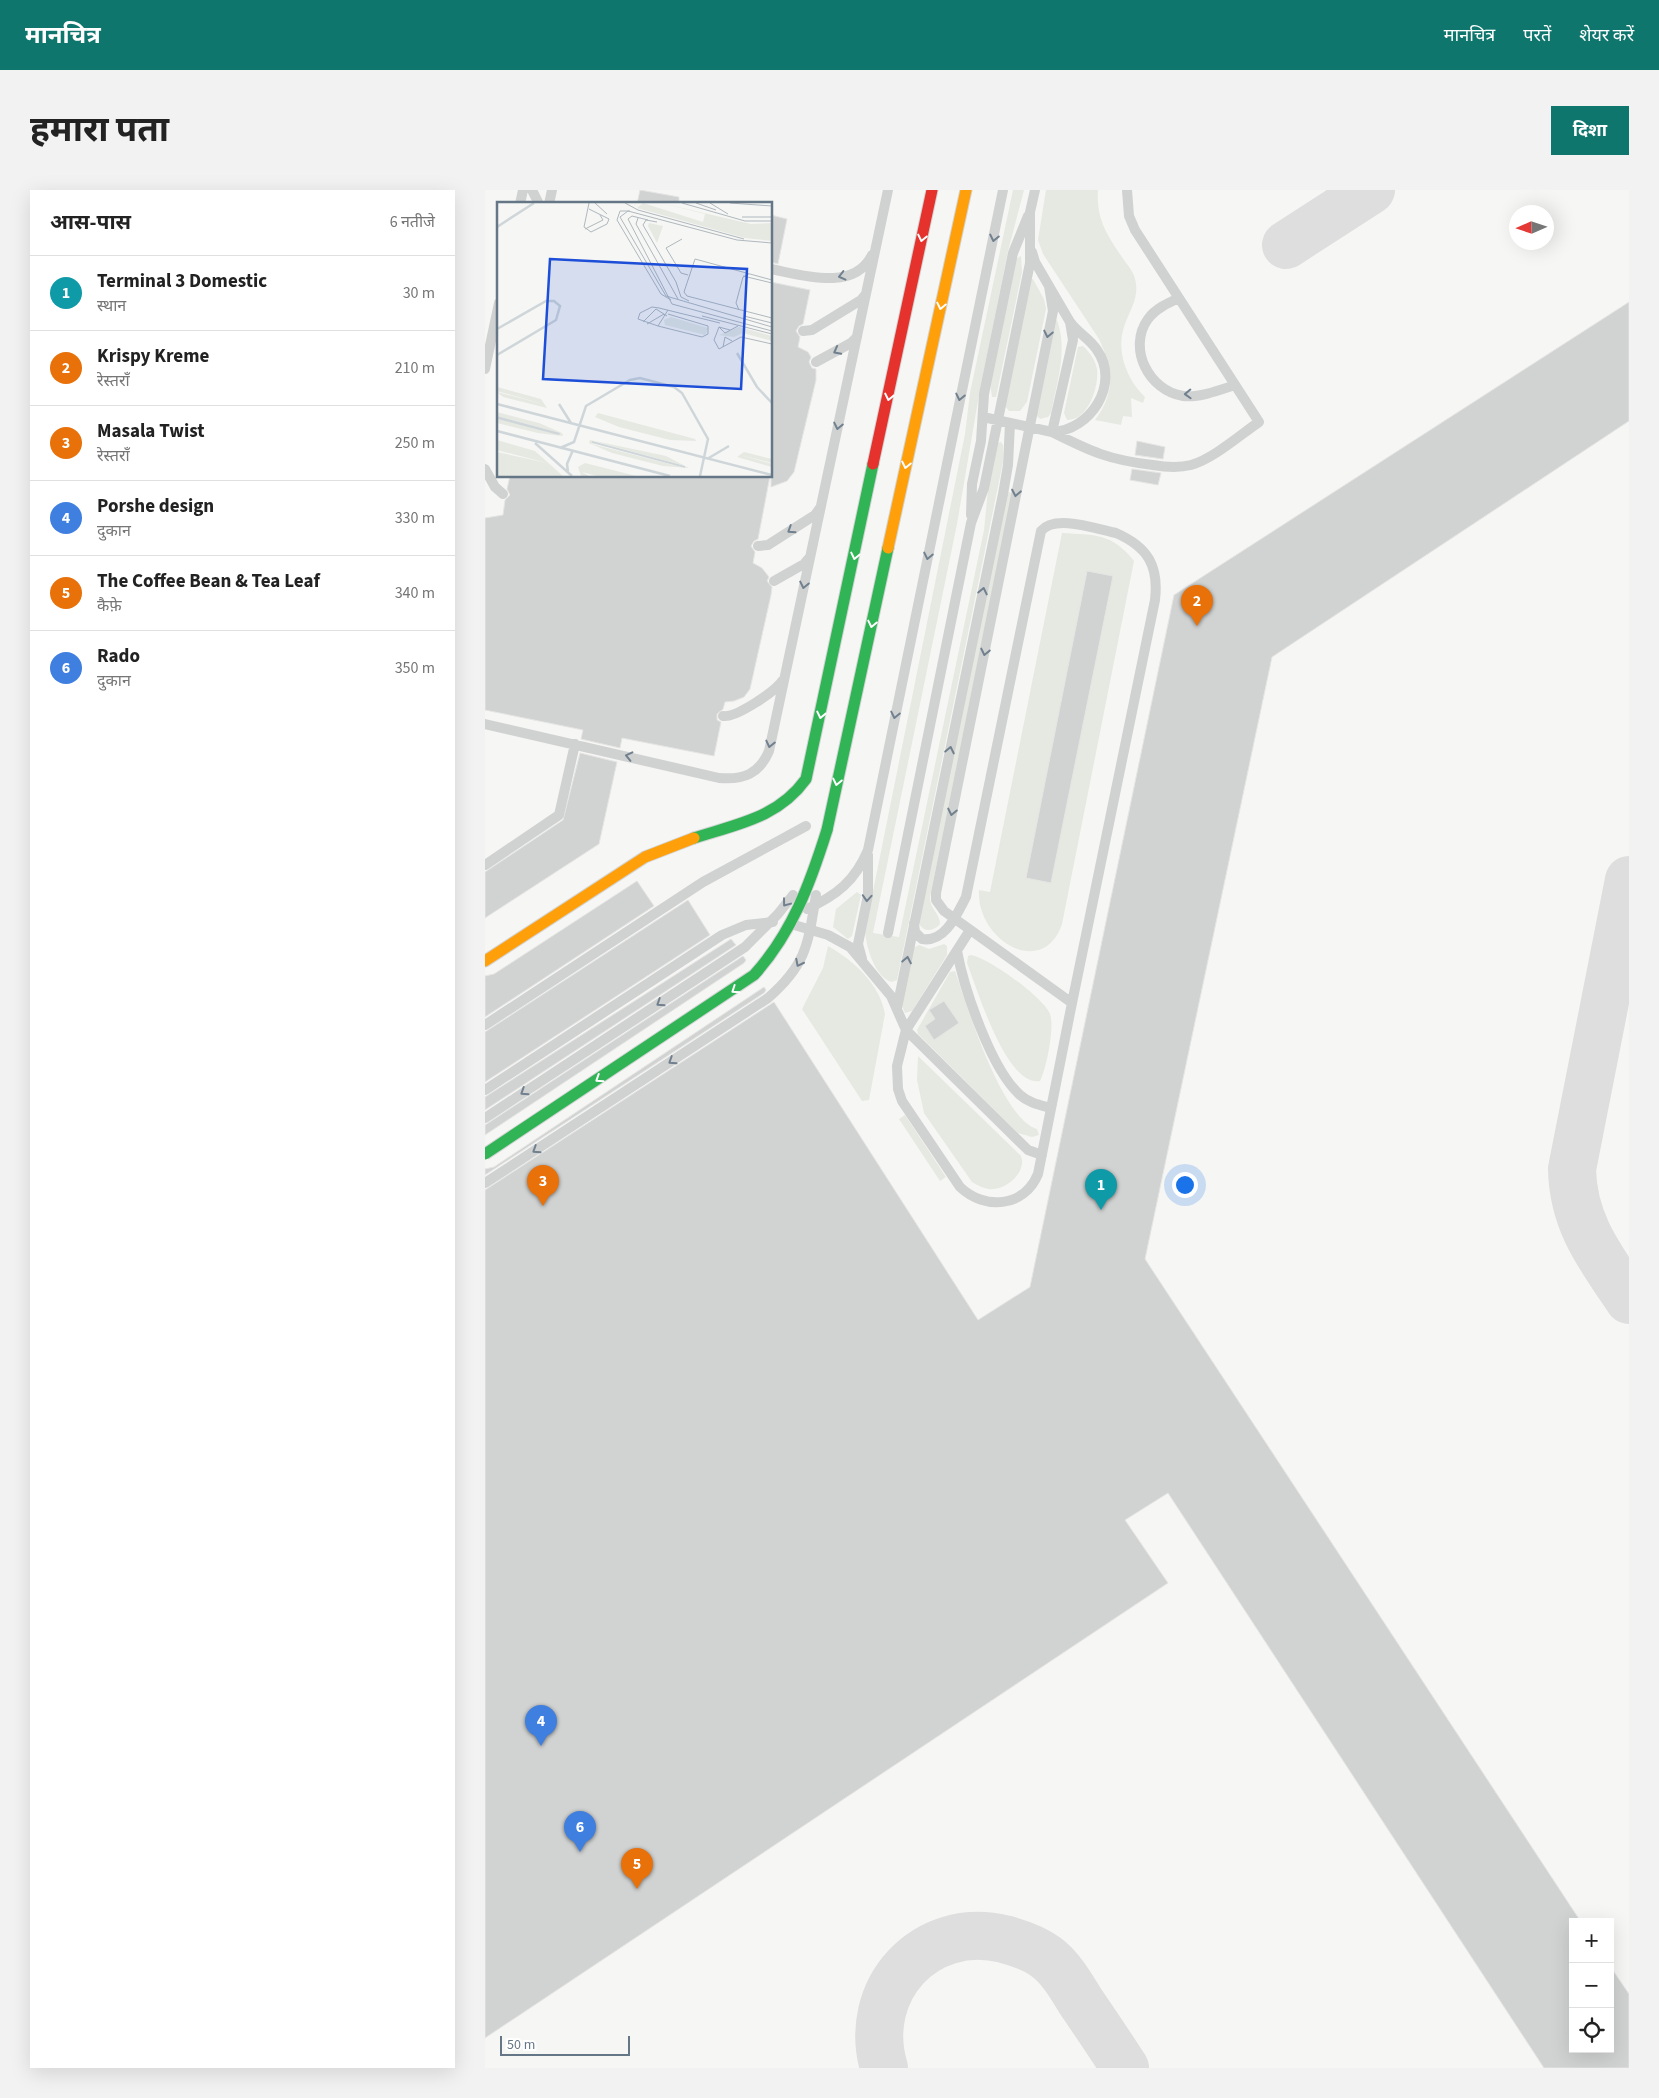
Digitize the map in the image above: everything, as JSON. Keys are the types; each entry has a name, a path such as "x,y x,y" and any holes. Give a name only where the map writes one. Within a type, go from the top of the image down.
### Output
{"main road":[{"path":"485,961 645,857 672,845 768,814 790,799 806,779 932,190"},
{"path":"485,1154 754,975 779,946 794,923 808,890 827,830 966,190"}],"lane":[{"path":"533,190 538,202"},
{"path":"485,724 657,762 692,774 726,779 744,777 759,768 769,751 888,190"},
{"path":"777,922 829,899 840,892 850,882 861,865 867,850 1003,190"},
{"path":"888,933 971,523 972,484 981,441 983,394 1013,253 1030,212 1035,190"},
{"path":"1053,432 1106,458 1159,466 1192,465 1259,422 1135,230 1129,216 1127,190"},
{"path":"971,523 985,488 1031,249 1030,212"},
{"path":"773,269 816,278 842,277 861,268 869,260 876,245"},
{"path":"983,417 1053,432 1063,432 1080,425 1095,408 1104,389 1104,366 1097,350 1076,331 1070,322 1035,262 1031,249"},
{"path":"1049,286 1053,311 936,885 939,906 1072,1003"},
{"path":"803,331 812,330 861,300 866,294"},
{"path":"1179,298 1159,308 1148,319 1141,335 1143,366 1154,381 1170,392 1184,396 1235,385"},
{"path":"485,369 497,312"},
{"path":"1053,432 1073,340 1070,322"},
{"path":"816,362 851,343 857,337"},
{"path":"897,1008 1003,494 1008,465 1010,423"},
{"path":"485,469 495,487 503,494"},
{"path":"758,546 768,545 815,514 820,508"},
{"path":"914,923 918,936 922,939 933,940 942,934 954,918 966,896 1041,531 1045,526 1055,522 1116,533 1136,544 1145,552 1156,576 1157,588 1042,1155 1035,1182 1021,1195 1001,1203 989,1203 968,1195 960,1187 908,1109 898,1088 897,1066 906,1030 970,930"},
{"path":"774,581 804,564 810,556"},
{"path":"723,716 735,714 775,689 784,677"},
{"path":"485,865 559,815 575,744"},
{"path":"485,1025 703,882 805,826"},
{"path":"485,1118 745,947 778,914 798,888 827,830"},
{"path":"485,1183 741,1016 781,986 794,972 809,938 827,830"},
{"path":"862,960 858,944 868,895 867,850"},
{"path":"485,1090 722,935 747,925 787,923 839,940 850,947 891,996 906,1030 1028,1150 1042,1155"},
{"path":"957,951 972,1001 997,1063 1019,1094 1036,1104 1051,1108"}],"shaded area":[{"path":"1013,190 1024,190 1008,251 979,395 957,524 873,933 899,937 984,530 988,490 997,443 1001,442 1003,445 1003,462 897,980 892,982 881,975 876,968 869,953 865,931 965,434 970,393"},
{"path":"1046,190 1098,190 1099,210 1104,227 1135,277 1136,295 1125,324 1121,343 1124,363 1132,382 1145,397 1143,403 1131,398 1132,417 1123,416 1121,425 1095,420 1102,410 1109,390 1110,380 1107,360 1099,339 1043,254 1038,240"},
{"path":"1021,256 1022,272 996,397 992,397 990,383 1016,259"},
{"path":"1033,279 1044,299 1046,309 1027,402 1020,411 1009,411 1005,406 1029,280"},
{"path":"1057,320 1062,343 1058,378 1051,413 1048,417 1040,419 1036,415 1053,322"},
{"path":"1083,346 1092,356 1096,365 1096,384 1087,408 1075,419 1067,420 1064,413 1078,347"},
{"path":"1006,491 1012,493 930,897 940,924 934,929 928,930 922,927 918,921"},
{"path":"1062,533 1093,535 1110,540 1126,552 1134,561 1062,924 1053,941 1041,949 1027,951 1012,947 999,937 988,924 981,908 979,890 990,892"},
{"path":"857,892 861,895 852,936 848,939 833,927 836,909"},
{"path":"944,944 947,946 947,955 912,1011 905,1013 902,1006 913,948 919,945 929,949"},
{"path":"828,946 847,958 864,974 877,993 885,1014 869,1100 862,1101 802,1009 823,968"},
{"path":"971,955 990,963 1015,980 1038,998 1050,1014 1049,1048 1040,1081 1028,1079 1016,1069 1005,1053 986,1013 967,963 968,956"},
{"path":"955,971 977,1033 998,1083 1011,1105 1024,1120 1037,1129 1039,1135 1032,1137 1018,1133 918,1034 917,1030 950,972"},
{"path":"918,1056 1021,1156 1022,1162 1019,1173 1005,1186 991,1189 972,1182 924,1113 917,1080"},
{"path":"905,1115 946,1177 940,1181 899,1119"}],"building":[{"path":"640,190 679,197 679,202 637,202"},
{"path":"773,216 787,219 778,264 773,263"},
{"path":"773,282 810,290 803,324 796,331 800,337 798,347 808,352 811,357 809,362 812,368 816,369 816,380 794,472 787,481 771,487 771,478 773,478"},
{"path":"1629,302 1629,421 1272,657 1145,1259 1578,1918 1569,1918 1569,2053 1614,2053 1614,1972 1629,1994 1629,2068 1544,2068 1168,1493 1125,1520 1168,1583 485,2038 485,1190 774,1002 978,1320 1030,1287 1174,595"},
{"path":"1137,441 1165,447 1163,459 1135,455"},
{"path":"1132,469 1161,473 1158,485 1130,480"},
{"path":"510,478 770,478 758,539 751,546 755,552 753,563 762,568 769,577 767,581 772,587 771,595 750,689 744,697 725,702 723,709 717,714 717,720 721,722 714,756 622,738 620,748 581,739 583,730 485,710 485,518 503,515 505,500 510,495 507,489"},
{"path":"1087,571 1113,576 1051,883 1026,878"},
{"path":"580,753 617,762 599,844 485,918 485,872 563,820"},
{"path":"637,881 654,906 485,1017 485,976 494,974"},
{"path":"688,900 710,935 485,1082 485,1032"},
{"path":"731,939 736,945 485,1110 485,1097"},
{"path":"743,956 746,960 744,963 485,1135 485,1125"},
{"path":"764,987 766,990 764,993 485,1175 485,1169 494,1167"},
{"path":"944,1001 959,1023 934,1040 925,1026 935,1019 929,1010"}],"taxiway":[{"path":"1286,245 1371,190"},
{"path":"1629,880 1572,1169 1577,1206 1583,1223 1598,1254 1629,1300"},
{"path":"884,2068 879,2039 882,2012 891,1988 906,1967 925,1951 949,1940 975,1936 1004,1939 1021,1944 1051,1961 1065,1978 1125,2068"}],"traffic: fast":[{"path":"694,838 756,818 770,811 783,803 806,779 873,464"},
{"path":"827,830 888,548"},
{"path":"485,1154 754,975 779,942 789,925 814,870 827,830"}],"traffic: slow":[{"path":"888,548 966,190"},
{"path":"485,961 645,857 694,838"}],"traffic: jam":[{"path":"873,464 932,190"}],"place":[{"name":"Krispy Kreme","path":"1197,626"},
{"name":"Masala Twist","path":"543,1206"},
{"name":"Terminal 3 Domestic","path":"1101,1210"},
{"name":"Porshe design","path":"541,1746"},
{"name":"Rado","path":"580,1852"},
{"name":"The Coffee Bean & Tea Leaf","path":"637,1889"}]}
